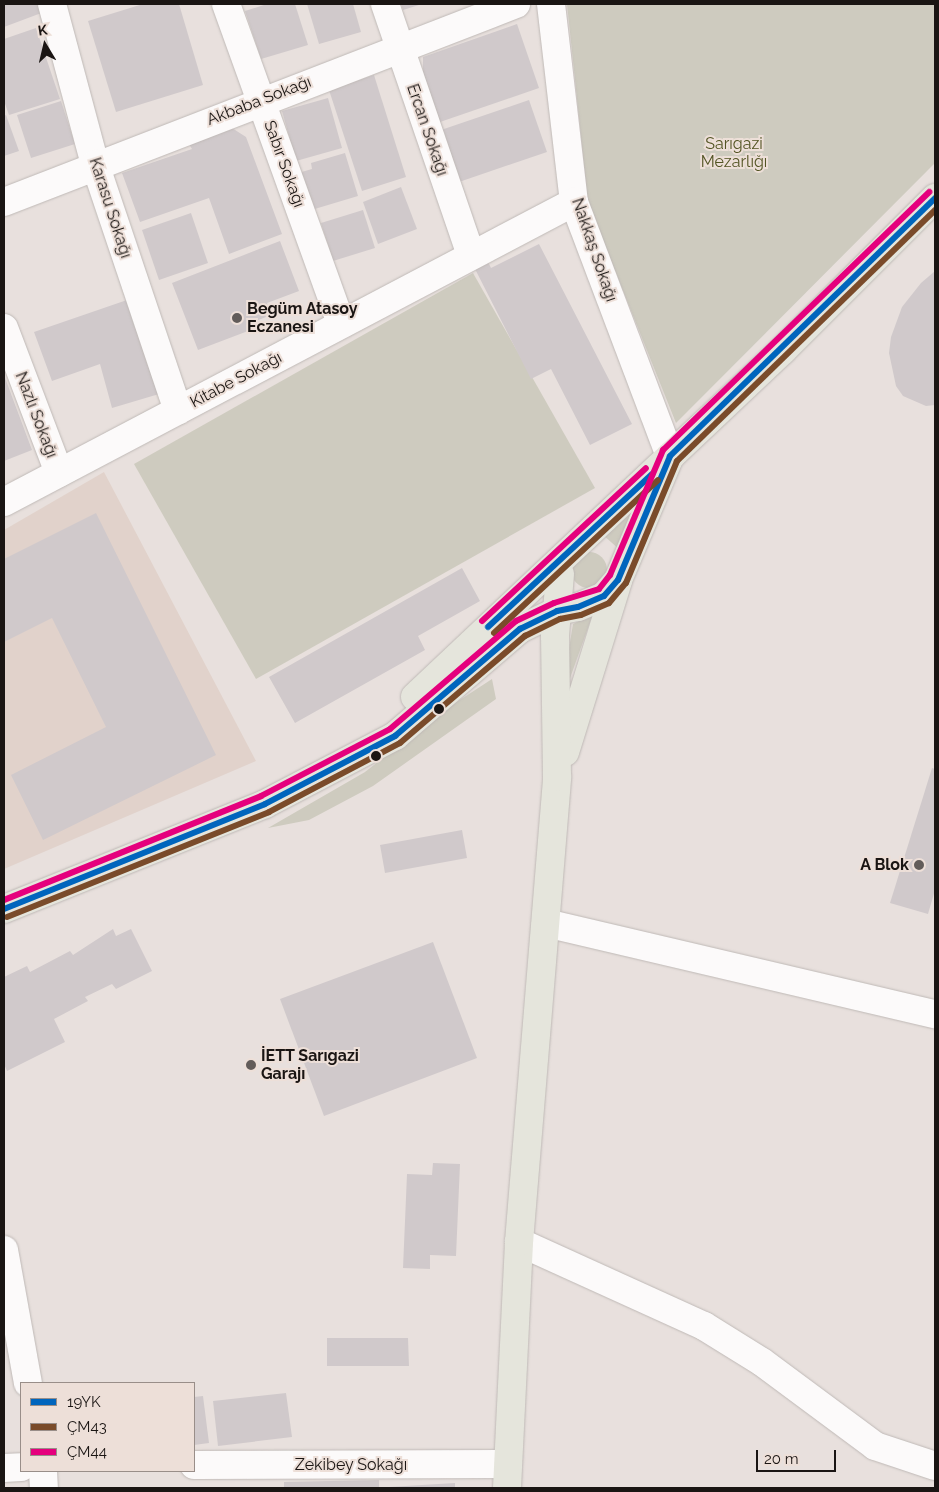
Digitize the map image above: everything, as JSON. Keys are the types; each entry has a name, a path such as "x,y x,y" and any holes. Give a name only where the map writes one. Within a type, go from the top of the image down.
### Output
{"main road":[{"path":"349,758 566,558 935,198"},
{"path":"4,909 265,804 349,758 395,736 520,629 557,611 596,600 611,591 670,456"},
{"path":"507,1476 519,1242 557,777 557,611 566,558 590,538 609,544 616,551 619,575 557,777"},
{"path":"566,558 566,590 574,597 596,600"}],"street":[{"name":"Karasu Sokağı","path":"52,4 95,164 178,410"},
{"name":"Sabır Sokağı","path":"226,4 341,324"},
{"name":"Ercan Sokağı","path":"385,4 398,48 470,256"},
{"name":"Akbaba Sokağı","path":"4,202 95,164 516,4"},
{"name":"Nakkaş Sokağı","path":"551,4 574,202 670,456"},
{"name":"Kitabe Sokağı","path":"4,502 574,202"},
{"name":"Nazlı Sokağı","path":"4,328 58,473"},
{"path":"546,923 935,1014"},
{"path":"519,1242 704,1326 762,1362 875,1446 935,1466"},
{"path":"4,1250 28,1382"},
{"name":"Zekibey Sokağı","path":"195,1466 507,1476"},
{"path":"4,1468 20,1467"},
{"path":"43,1472 44,1488"}],"shaded area":[{"path":"104,472 256,761 4,869 4,530"}],"green space":[{"name":"Sarıgazi Mezarlığı","path":"567,4 935,4 935,163 676,423 588,203"},
{"path":"473,273 595,488 256,679 134,464"},
{"path":"648,488 620,550 603,535"},
{"path":"589,552 596,553 602,557 606,563 606,577 602,583 596,587 589,588 582,587 576,583 572,577 571,570 572,563 576,557 582,553"},
{"path":"593,614 559,709 573,624"},
{"path":"492,679 496,699 373,786 309,820 268,828 365,772 443,711"}],"building":[{"path":"4,4 41,4 44,12 4,27"},
{"path":"143,4 179,4 203,85 116,112 88,21"},
{"path":"267,4 295,4 308,45 261,59 245,11"},
{"path":"307,4 353,4 361,32 319,44"},
{"path":"401,4 422,4 403,10"},
{"path":"517,24 539,88 440,122 423,72 423,57"},
{"path":"36,28 60,99 9,115 4,101 4,39"},
{"path":"374,75 406,177 362,191 329,90"},
{"path":"328,98 342,148 296,161 282,111"},
{"path":"529,100 547,152 459,182 441,130"},
{"path":"61,101 75,144 31,158 17,115"},
{"path":"6,115 19,151 4,156 4,116"},
{"path":"232,128 246,137 282,234 229,254 209,198 140,222 122,173 192,149 189,144"},
{"path":"345,153 358,196 308,211 298,173 312,169 311,163"},
{"path":"401,187 417,229 378,244 363,202"},
{"path":"363,210 375,248 333,261 321,223"},
{"path":"191,213 208,263 159,280 142,230"},
{"path":"280,241 299,291 267,303 271,315 246,325 248,331 198,350 172,283"},
{"path":"539,244 632,424 590,445 551,369 531,379 474,267 487,260 491,268"},
{"path":"935,271 935,405 926,406 903,396 896,386 889,353 891,337 902,307 921,283"},
{"path":"127,300 159,394 112,408 100,364 52,381 34,332"},
{"path":"4,375 32,450 4,461"},
{"path":"96,513 216,755 43,840 11,775 106,727 52,618 4,642 4,559"},
{"path":"462,568 480,601 418,636 425,650 295,723 269,677"},
{"name":"A Blok","path":"932,768 935,769 935,890 928,914 890,903"},
{"path":"462,830 467,858 385,873 380,845"},
{"path":"113,929 116,936 131,929 152,971 116,989 112,984 85,997 88,1001 54,1019 65,1042 7,1071 4,1064 4,977 27,966 30,972 70,951 73,955"},
{"path":"433,942 477,1058 324,1116 280,999"},
{"path":"433,1163 460,1164 456,1256 430,1255 430,1269 403,1268 407,1174 432,1175"},
{"path":"327,1338 408,1338 409,1366 327,1366"},
{"path":"286,1393 292,1437 218,1446 213,1401"},
{"path":"203,1396 209,1443 195,1445 195,1397"},
{"path":"379,1480 379,1488 284,1488 284,1482"},
{"path":"455,1483 455,1488 389,1488 389,1487"}],"transit line":[{"name":"ÇM44","path":"4,900 261,796 390,729 516,621 554,603 599,589 610,575 663,450 929,192"},
{"name":"19YK","path":"4,909 265,804 395,736 520,629 557,611 578,607 604,596 618,580 670,456 935,198"},
{"name":"ÇM43","path":"7,917 269,812 400,743 525,636 560,619 581,615 609,603 626,583 677,461 935,210"},
{"name":"ÇM44","path":"482,621 646,468"},
{"name":"19YK","path":"488,627 652,474"},
{"name":"ÇM43","path":"494,633 658,480"}],"place":[{"name":"Begüm Atasoy Eczanesi","path":"237,318"},
{"name":"A Blok","path":"919,865"},
{"name":"İETT Sarıgazi Garajı","path":"251,1065"}]}
